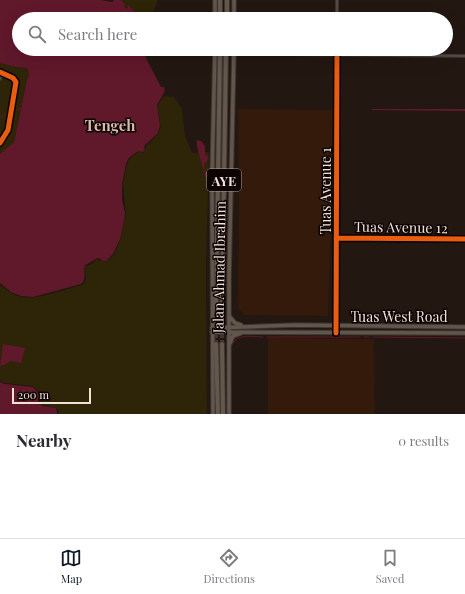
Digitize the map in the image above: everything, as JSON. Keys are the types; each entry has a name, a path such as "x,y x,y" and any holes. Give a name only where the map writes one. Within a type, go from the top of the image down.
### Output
{"highway":[{"path":"220,0 220,12"},
{"path":"227,0 227,12"},
{"name":"AYE","path":"216,310 220,56"},
{"name":"AYE","path":"222,310 226,56"},
{"path":"216,344 218,414"},
{"path":"222,344 223,414"}],"main road":[{"path":"215,12 216,0"},
{"path":"234,0 234,12"},
{"name":"Jalan Ahmad Ibrahim","path":"212,414 212,177 215,56"},
{"name":"Jalan Ahmad Ibrahim","path":"229,414 229,316 234,56"},
{"path":"229,316 237,324 247,326"},
{"name":"Tuas West Road","path":"212,330 247,326 296,325 465,327"},
{"name":"Tuas West Road","path":"229,329 247,332 465,333"},
{"path":"229,346 230,340 233,336 239,333 247,332"}],"street":[{"path":"337,0 337,12"},
{"name":"Tuas Avenue 1","path":"336,332 337,56"},
{"path":"453,56 465,56"},
{"path":"0,79 1,73 13,78 16,82 8,130 0,142"},
{"name":"Tuas Avenue 12","path":"336,238 465,239"}],"shaded area":[{"path":"0,0 100,0 112,2 114,0 121,0 126,5 124,6 127,9 128,5 133,12 12,12 12,56 146,56 161,87 164,87 165,91 157,105 160,125 158,133 144,146 145,150 143,152 138,151 128,159 126,164 122,185 122,200 125,213 124,221 120,239 113,254 106,261 98,258 85,265 84,278 81,284 33,297 21,296 11,292 0,283 0,154 14,142 29,74 26,68 0,63"},
{"path":"121,0 158,0 153,12 133,12 133,10 123,6 126,5"},
{"path":"0,63 26,68 29,74 14,142 0,154"},
{"path":"164,96 174,97 182,109 185,136 192,153 209,152 206,269 207,414 58,414 59,412 56,408 42,405 39,401 40,394 33,386 0,381 0,285 13,294 22,297 28,298 50,294 79,286 84,283 86,278 85,266 92,264 97,259 105,262 114,255 120,240 126,213 123,185 128,161 139,151 143,153 146,146 159,132 160,120 157,106"},
{"path":"238,109 332,110 332,181 328,316 245,315 238,308"},
{"path":"465,109 465,111 372,110"},
{"path":"197,140 201,141 205,146 205,155 208,156 207,162 204,163 207,177 205,177 197,148"},
{"path":"268,338 374,339 375,414 268,414"},
{"path":"3,344 25,348 21,363 10,361 0,366"},
{"path":"0,382 5,384 33,387 39,394 38,401 42,406 56,408 57,414 0,414"}],"waterway":[{"path":"0,117 22,108"},
{"path":"231,347 240,337 263,337"},
{"path":"267,337 360,337"},
{"path":"364,337 369,337"},
{"path":"373,337 465,338"}],"tunnel":[{"path":"216,310 216,344"},
{"path":"222,310 222,344"}],"cycle path":[{"path":"336,333 337,56"},
{"path":"0,72 13,78 16,82 8,130 0,143"},
{"path":"336,238 465,239"}],"district":[{"name":"Tengeh","path":"110,125"}]}
